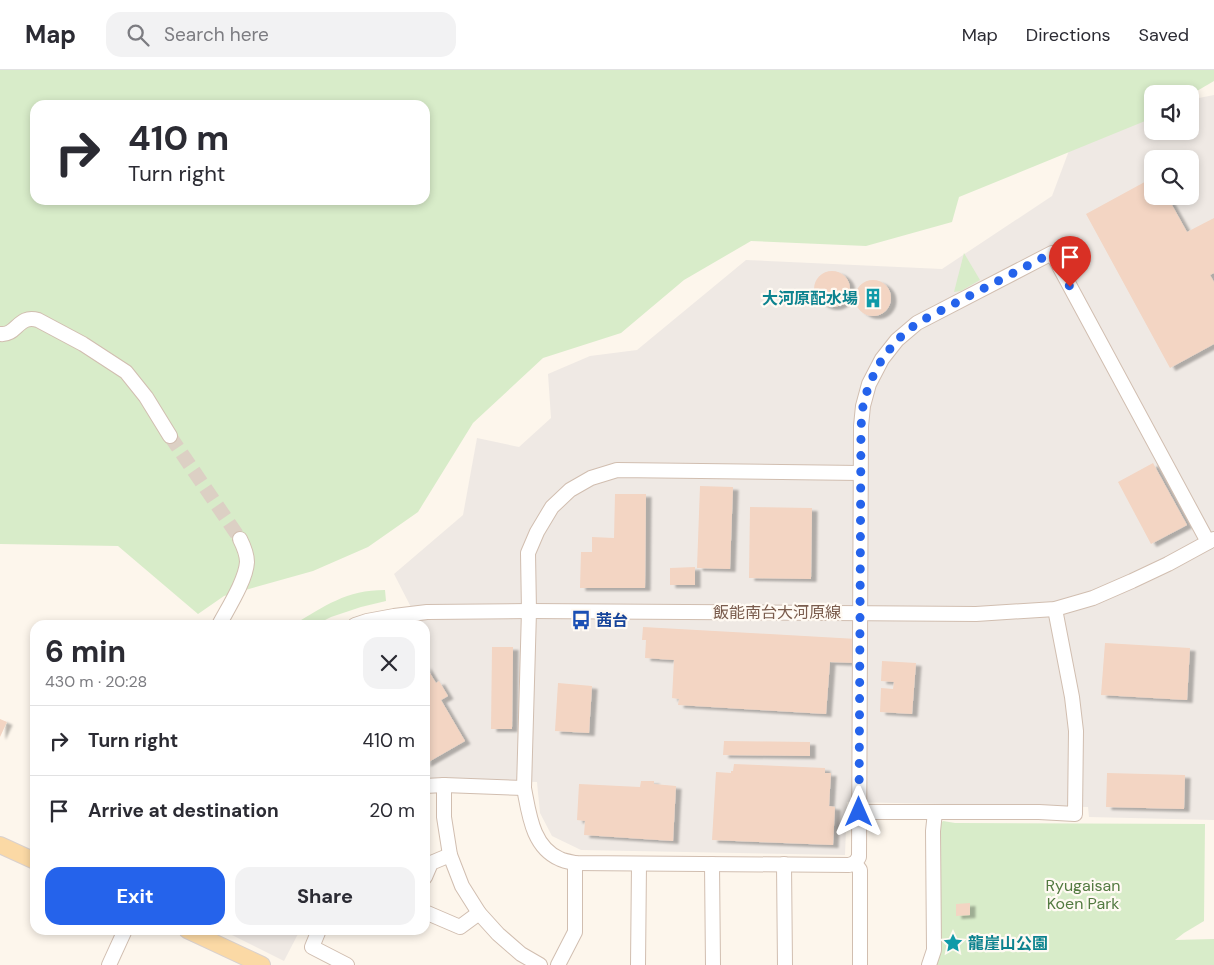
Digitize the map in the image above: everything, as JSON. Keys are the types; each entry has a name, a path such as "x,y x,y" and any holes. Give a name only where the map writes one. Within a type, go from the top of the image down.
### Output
{"main road":[{"path":"0,845 30,859"},
{"path":"198,935 262,965"}],"street":[{"path":"860,473 617,470 591,478 570,490 552,507 537,532 528,553 529,611 524,788 536,835 545,849 559,859 575,863 849,865 855,863 859,857 861,426 863,406 869,384 882,359 897,340 917,323 1052,253 1211,540"},
{"path":"0,334 6,334 24,320 31,318 83,344 126,372 146,396 170,436"},
{"path":"222,620 246,569 245,549 240,539"},
{"name":"飯能南台大河原線","path":"372,620 428,612 976,614 1056,609 1093,598 1132,582 1211,540"},
{"path":"859,812 1030,812 1075,814 1076,731 1072,697 1056,609"},
{"path":"444,785 444,817 450,855 462,886 479,913 498,934 520,954 540,965"},
{"path":"430,786 524,788"},
{"path":"929,965 933,954 934,941 933,831 935,812"},
{"path":"430,865 431,863 450,855"},
{"path":"558,965 575,932 575,863"},
{"path":"855,863 860,870 860,965"},
{"path":"638,965 640,864"},
{"path":"712,864 713,965"},
{"path":"784,864 785,965"},
{"path":"430,914 460,927 479,913"},
{"path":"108,965 123,935"},
{"path":"317,935 312,947 347,965"}],"shaded area":[{"path":"1214,95 1214,820 1089,817 1088,807 847,802 845,855 581,850 552,836 540,813 537,782 430,778 430,620 393,620 415,615 394,574 463,515 477,438 519,447 551,418 548,374 590,356 637,350 746,260 942,269 1052,196 1085,108 1144,119 1144,140 1199,140 1199,98"},
{"path":"232,935 297,935 284,961"}],"green space":[{"path":"0,70 1214,70 1214,81 1199,90 1199,85 1144,85 1144,121 959,197 952,222 866,246 751,241 684,280 621,333 543,358 473,423 418,512 368,547 313,571 224,596 198,614 118,546 0,544"},
{"path":"964,253 980,280 961,291 954,292"},
{"path":"385,590 386,601 361,607 325,620 302,620 336,600 371,591"},
{"name":"Ryugaisan Koen Park","path":"943,821 955,823 1205,824 1204,921 1175,940 1214,939 1214,965 934,965 941,832 939,825"}],"building":[{"path":"1144,182 1144,205 1172,205 1187,232 1214,218 1214,273 1210,275 1214,282 1214,344 1170,368 1086,214"},
{"name":"大河原配水場","path":"832,271 845,276 850,289 845,302 832,307 819,302 814,289 819,276"},
{"name":"大河原配水場","path":"873,280 886,285 891,298 886,311 873,316 860,311 855,298 860,285"},
{"path":"1153,463 1187,525 1151,544 1118,482"},
{"path":"700,486 733,487 730,569 697,568"},
{"path":"615,494 646,494 645,588 580,588 581,552 592,552 592,537 614,538"},
{"path":"750,507 812,508 811,579 749,578"},
{"path":"695,567 695,585 670,585 670,568"},
{"path":"643,627 857,639 855,663 830,662 826,714 678,705 679,699 672,698 674,660 645,658 646,640 642,640"},
{"path":"1105,643 1190,648 1187,700 1101,695"},
{"path":"492,647 513,647 512,729 491,729"},
{"path":"882,661 916,663 912,714 880,712 881,688 893,689 894,682 881,681"},
{"path":"430,673 436,683 439,681 448,696 441,700 465,741 430,761"},
{"path":"558,683 592,686 589,733 555,731"},
{"path":"0,719 7,722 0,737"},
{"path":"724,741 810,742 810,756 723,755"},
{"path":"734,764 825,768 825,773 831,773 829,806 835,807 833,845 712,840 716,772 731,773"},
{"path":"1107,773 1185,775 1184,809 1106,807"},
{"path":"641,781 654,781 654,784 676,786 673,841 584,835 585,821 577,820 579,784 640,787"},
{"path":"970,903 970,915 956,916 956,904"}],"tunnel":[{"path":"170,436 240,539"}],"place":[{"name":"大河原配水場","path":"873,298"},
{"name":"茜台","path":"581,620"},
{"name":"龍崖山公園","path":"953,943"}],"route":[{"path":"859,812 861,426 863,406 869,384 889,349 917,323 1052,253 1070,287"}]}
